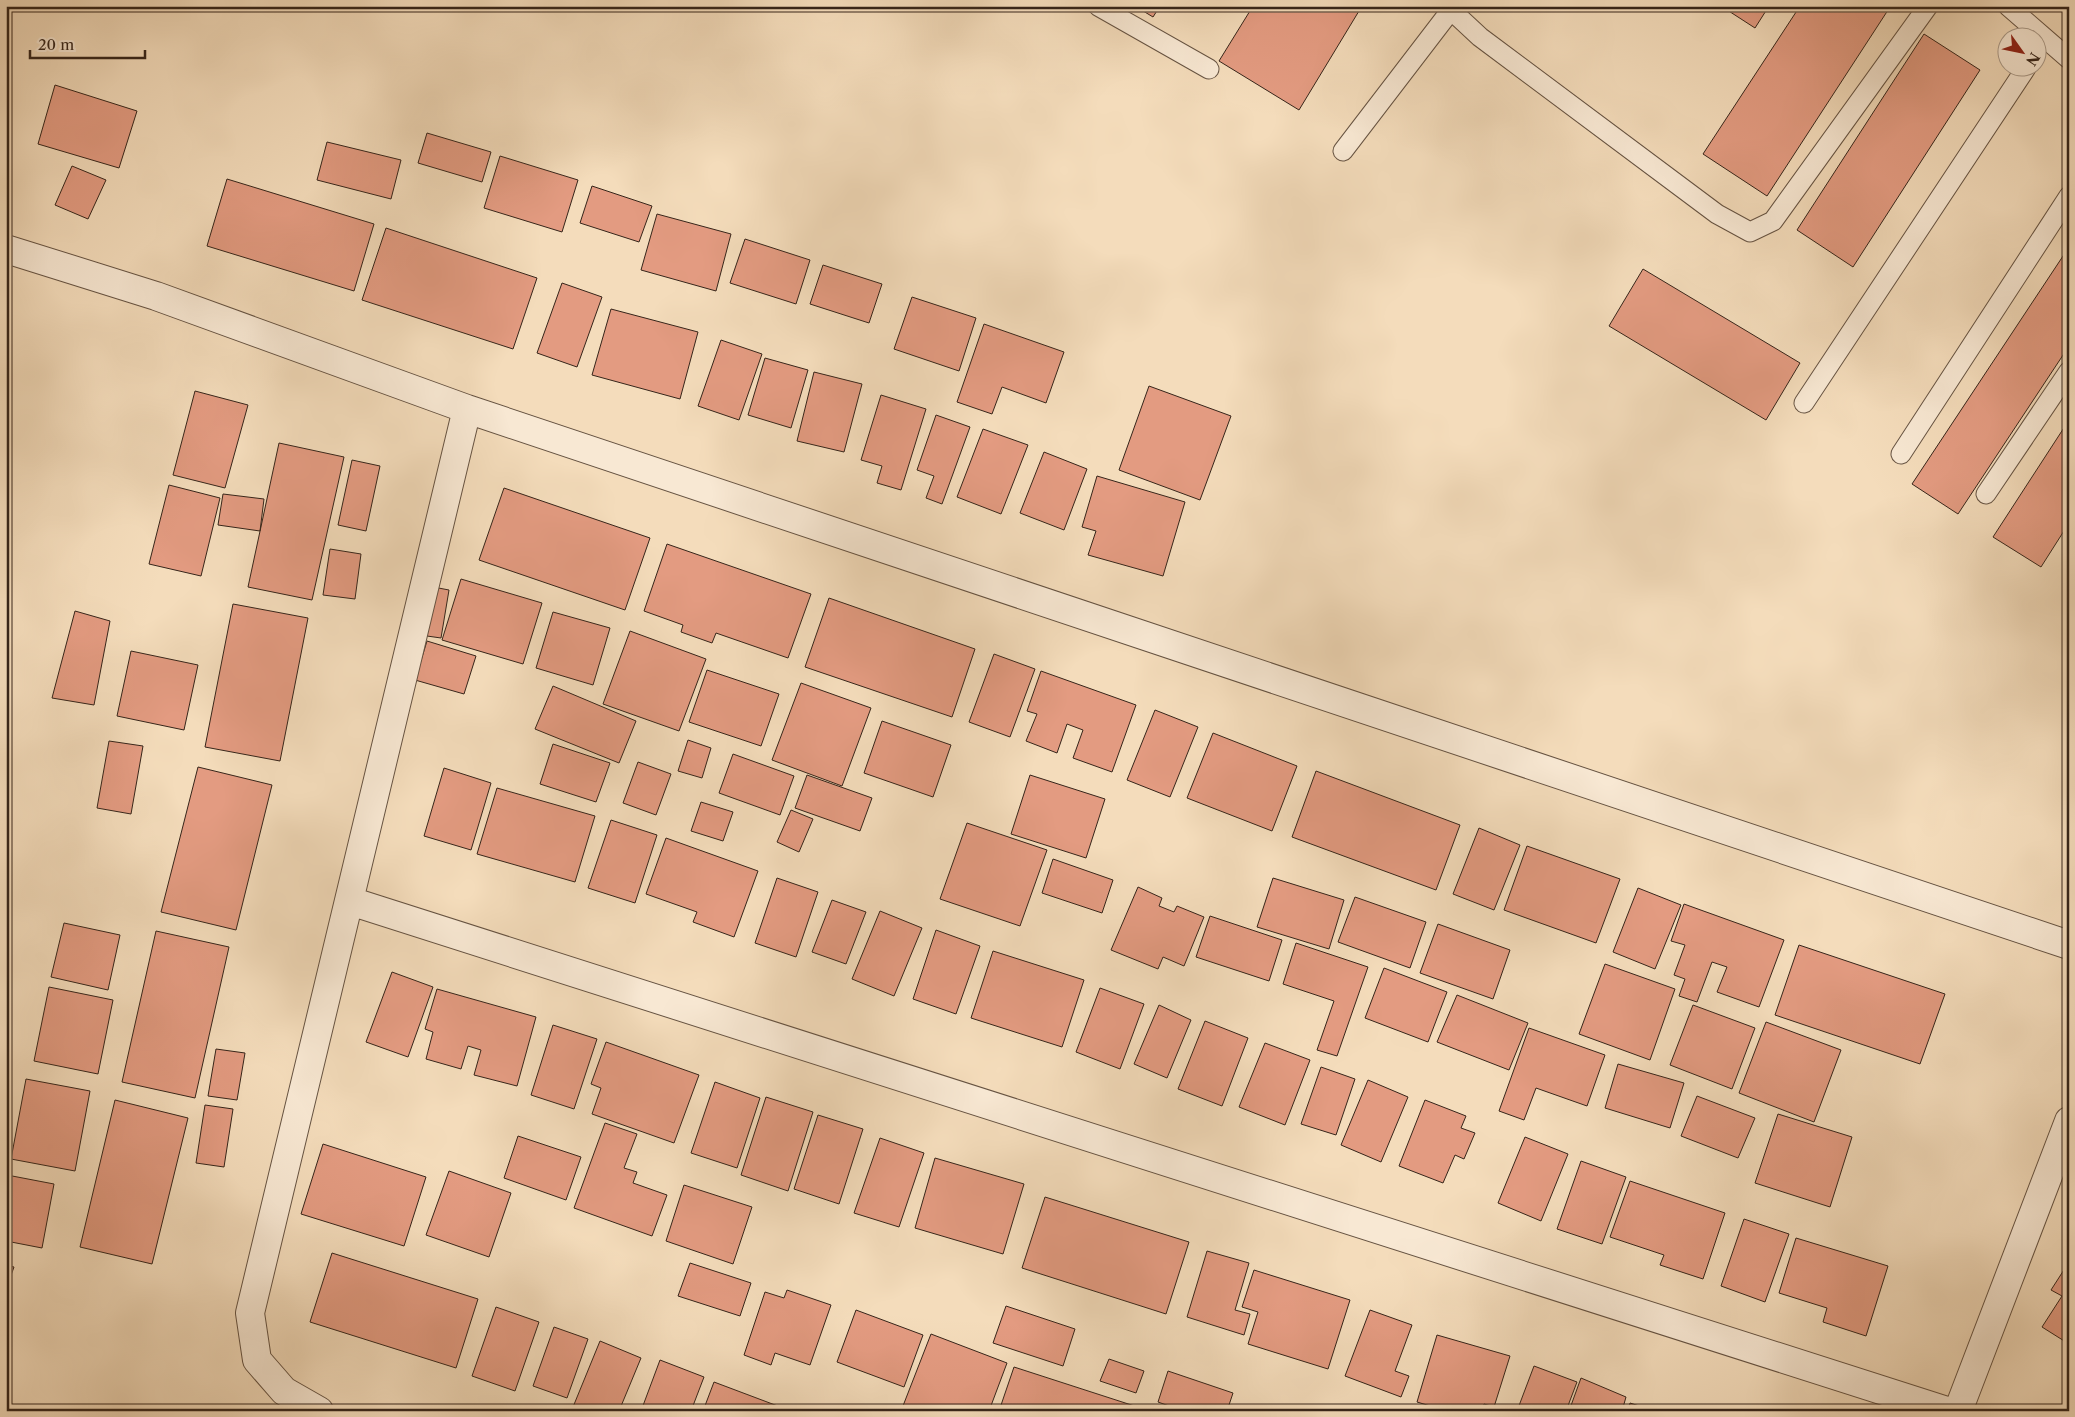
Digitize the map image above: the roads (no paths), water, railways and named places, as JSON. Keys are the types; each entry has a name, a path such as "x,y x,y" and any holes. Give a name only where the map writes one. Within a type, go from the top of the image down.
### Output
{"street":[{"path":"6,249 156,296 467,409 2069,945"},
{"path":"319,1411 284,1391 257,1360 250,1313 467,409"},
{"path":"350,901 1947,1411"},
{"path":"1958,1411 2068,1126"}],"lane":[{"path":"1098,6 1209,69"},
{"path":"1343,151 1451,8 1480,37 1601,128 1718,214 1750,232 1772,221 1928,6"},
{"path":"2008,6 2027,28"},
{"path":"2048,48 2069,59"},
{"path":"1804,403 2019,78"},
{"path":"1901,454 2069,196"},
{"path":"1986,494 2069,371"}]}
